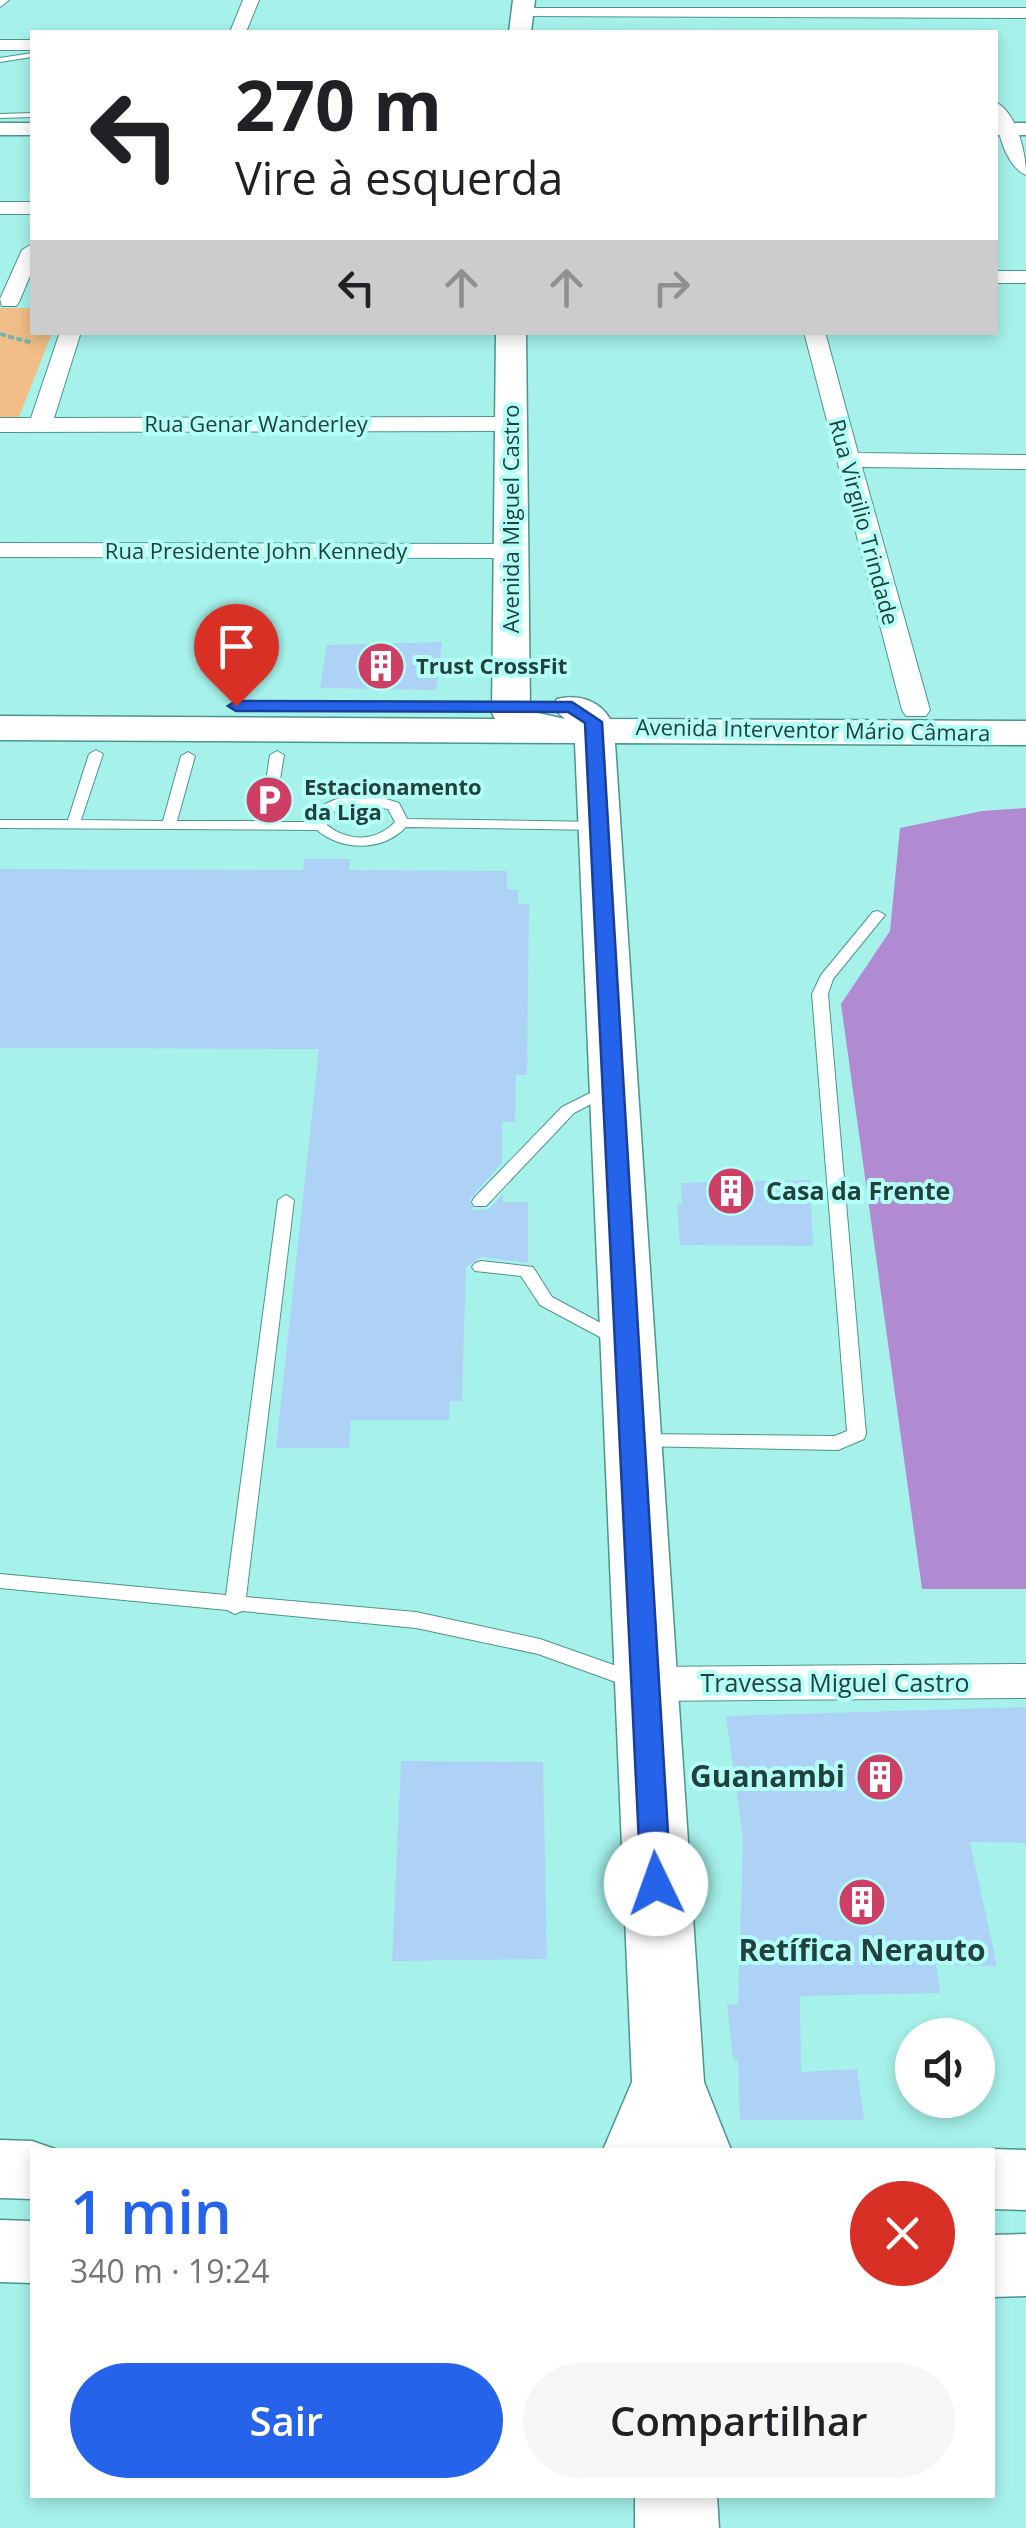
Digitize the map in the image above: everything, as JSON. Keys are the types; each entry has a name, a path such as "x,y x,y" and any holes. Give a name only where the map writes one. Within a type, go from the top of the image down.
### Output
{"main road":[{"name":"Avenida Miguel Castro","path":"511,335 511,706"},
{"path":"0,707 511,706 515,718 573,721 599,826 668,2082 693,2148"},
{"name":"Avenida Interventor Mário Câmara","path":"0,728 1026,711"},
{"name":"Avenida Interventor Mário Câmara","path":"573,721 1026,733"},
{"path":"641,2148 668,2082"},
{"path":"676,2498 678,2528"}],"street":[{"path":"239,30 251,0"},
{"path":"784,6 791,30"},
{"path":"523,15 784,6 954,6 1026,13"},
{"path":"954,6 964,30"},
{"path":"0,45 30,45"},
{"path":"0,128 30,128"},
{"path":"1008,129 1026,170"},
{"path":"0,208 30,208"},
{"path":"30,254 4,302 30,302"},
{"path":"998,277 1026,277"},
{"path":"40,425 69,335"},
{"name":"Rua Virgilio Trindade","path":"815,335 916,710"},
{"name":"Rua Genar Wanderley","path":"0,424 512,424"},
{"path":"846,460 1026,462"},
{"name":"Rua Presidente John Kennedy","path":"0,550 511,551"},
{"name":"Travessa Miguel Castro","path":"644,1684 1026,1682"},
{"path":"0,2170 30,2170"},
{"path":"995,2180 1026,2180"},
{"path":"0,2251 30,2252"},
{"path":"995,2266 1026,2265"}],"lane":[{"path":"0,60 30,55"},
{"path":"0,116 30,116"},
{"path":"74,825 96,754"},
{"path":"266,826 277,754"},
{"path":"169,825 188,756"},
{"path":"320,826 322,812 337,802 359,799 394,806 402,823"},
{"path":"0,824 320,826 332,836 368,841 385,837 402,823 599,826"},
{"path":"632,1441 838,1443 857,1434 820,994 826,978 878,915"},
{"path":"480,1202 568,1110 613,1087"},
{"path":"236,1606 286,1200"},
{"path":"481,1266 527,1271 546,1300 626,1344"},
{"path":"0,1580 236,1606 416,1620 540,1647 644,1684"}],"path":[{"path":"1,335 46,347"}],"shaded area":[{"path":"0,308 30,308 30,335 51,335 17,422 0,422"},
{"path":"1026,808 1026,1589 922,1589 841,1004 890,931 900,828 982,811"}],"building":[{"name":"Trust CrossFit","path":"442,642 436,690 320,688 327,645"},
{"path":"304,859 351,859 349,870 507,871 507,889 518,890 518,904 529,904 527,1075 516,1075 515,1122 502,1122 502,1163 469,1200 474,1210 489,1209 503,1194 503,1202 528,1202 528,1263 481,1257 466,1267 462,1401 450,1401 449,1420 351,1420 349,1448 276,1448 319,1049 0,1048 0,869 303,870"},
{"path":"810,1180 813,1246 680,1245 677,1205 682,1205 681,1183"},
{"path":"1026,1707 1026,1843 970,1842 997,1966 936,1965 940,1993 800,1996 801,2072 857,2069 864,2120 740,2120 738,2059 733,2059 727,2004 738,2005 743,1837 726,1716"},
{"path":"401,1761 543,1762 547,1959 392,1961"}],"place":[{"name":"Trust CrossFit","path":"381,666"},
{"name":"Estacionamento da Liga","path":"269,800"},
{"name":"Casa da Frente","path":"731,1191"},
{"name":"Guanambi","path":"880,1777"},
{"name":"Retífica Nerauto","path":"862,1902"}],"route":[{"path":"236,706 572,707 593,722 656,1884"}]}
